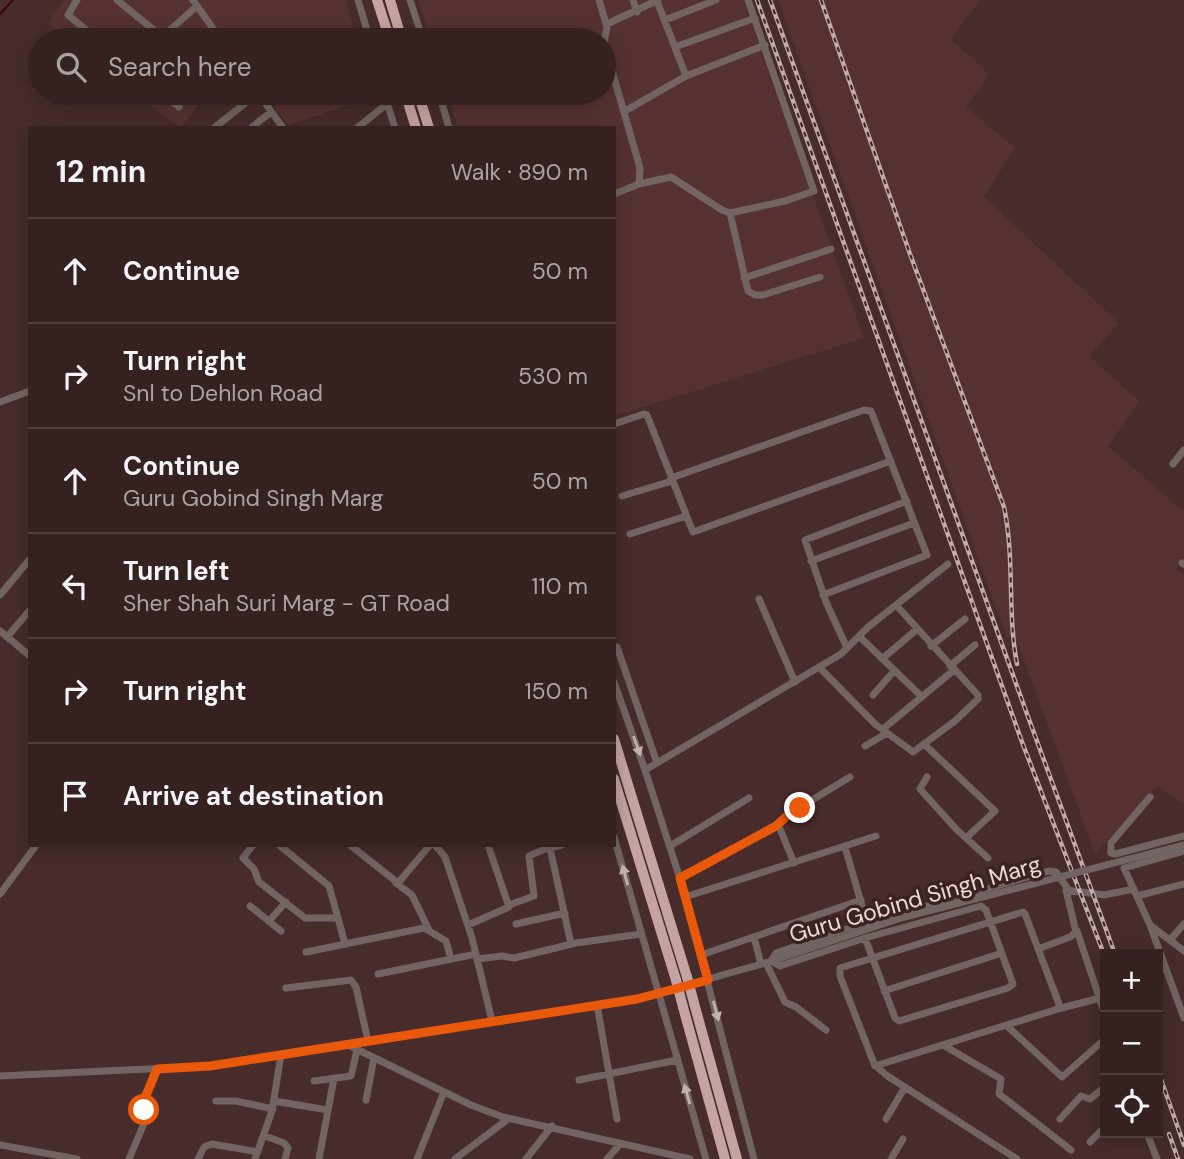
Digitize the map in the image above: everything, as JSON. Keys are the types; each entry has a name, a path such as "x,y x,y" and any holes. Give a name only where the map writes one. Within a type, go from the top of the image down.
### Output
{"highway":[{"path":"377,0 386,28"},
{"path":"390,0 398,28"},
{"path":"407,105 415,126"},
{"path":"422,105 428,126"},
{"path":"616,746 681,978 737,1159"},
{"path":"616,785 681,978"},
{"path":"689,1005 725,1159"}],"street":[{"path":"77,0 68,15 84,28"},
{"path":"117,0 150,28"},
{"path":"358,0 366,28"},
{"path":"410,0 419,28"},
{"path":"599,0 606,28"},
{"path":"633,0 637,12"},
{"path":"665,20 716,0"},
{"path":"616,193 639,184 671,177 730,213 785,201 815,190 748,0"},
{"path":"607,24 658,1 686,76"},
{"path":"173,28 195,3 213,28"},
{"path":"675,47 755,18"},
{"path":"625,111 686,76 765,45"},
{"path":"616,82 640,163 639,184"},
{"path":"217,126 243,105"},
{"path":"266,105 282,126"},
{"path":"359,126 379,105"},
{"path":"388,105 394,126"},
{"path":"442,105 448,126"},
{"path":"254,126 271,112"},
{"path":"730,213 748,292 760,295 820,277"},
{"path":"744,278 831,249"},
{"path":"0,402 28,392"},
{"path":"622,496 867,409 872,412 926,556 823,595"},
{"path":"616,423 646,414 686,516 695,531 891,461"},
{"path":"1173,464 1184,450"},
{"path":"847,648 823,595 805,543 806,537 906,501"},
{"path":"630,534 686,516"},
{"path":"811,561 915,523"},
{"path":"0,595 28,561"},
{"path":"645,770 795,682 847,648 948,564"},
{"path":"758,599 795,682"},
{"path":"819,667 885,731 914,752 955,721 979,697 896,605"},
{"path":"7,637 28,612"},
{"path":"931,646 965,619"},
{"path":"882,659 916,630"},
{"path":"0,631 28,654"},
{"path":"859,636 922,697"},
{"path":"865,746 885,731 975,645"},
{"path":"617,647 657,763"},
{"path":"873,695 894,671"},
{"path":"616,688 680,878 754,1159"},
{"path":"924,744 995,811 966,838"},
{"path":"680,878 778,824 789,814 850,777"},
{"path":"927,777 920,789 988,858"},
{"path":"670,845 749,797"},
{"path":"1150,797 1111,843 1111,853 1184,836"},
{"path":"778,824 794,863"},
{"path":"685,897 876,836"},
{"path":"616,844 706,1159"},
{"name":"Guru Gobind Singh Marg","path":"0,1076 210,1066 657,994 769,962 901,918 1184,845"},
{"path":"0,894 35,847"},
{"path":"251,847 244,856 244,861 254,869 260,883 308,919 338,918"},
{"path":"281,847 330,887 346,944"},
{"path":"352,847 412,895 429,931"},
{"path":"396,883 403,880 431,847"},
{"path":"435,847 445,855 468,925 492,1021"},
{"path":"489,847 509,905"},
{"path":"468,925 534,896 529,856 554,847"},
{"path":"845,847 867,923"},
{"path":"550,848 571,944"},
{"path":"1184,851 1125,866 1124,869 1150,925 1184,1018"},
{"path":"769,962 776,953 867,923 1049,871 1056,872 1068,889 1104,895 1184,885"},
{"path":"876,1066 1100,998 1077,930 1066,892 1068,889"},
{"path":"701,955 860,900"},
{"path":"269,921 286,902"},
{"path":"250,906 281,931"},
{"path":"769,962 780,966 866,938 979,906 985,908 1013,982 1008,988 901,1021 896,1019 884,991 866,938"},
{"path":"1017,1159 876,1066 860,1032 839,972 842,967 1024,913 1059,1004 1058,1009"},
{"path":"516,924 565,914"},
{"path":"1150,925 1184,951"},
{"path":"1170,940 1184,925"},
{"path":"306,952 423,928 447,943 451,959"},
{"path":"1038,949 1070,937 1077,930"},
{"path":"378,974 451,959 502,956 514,958 571,944 641,934"},
{"path":"754,937 769,962 782,999 826,1030"},
{"path":"884,991 1002,953"},
{"path":"286,988 347,978 351,980 356,987 368,1041"},
{"path":"597,1005 617,1119"},
{"path":"1007,1026 1062,1077 1100,1043"},
{"path":"347,1045 444,1092 508,1119 552,1126 690,1159"},
{"path":"943,1045 1001,1079 999,1094 1071,1150"},
{"path":"314,1081 352,1075 357,1050"},
{"path":"198,1159 204,1147 212,1144 256,1156 274,1105 281,1055"},
{"path":"366,1100 374,1058"},
{"path":"579,1080 677,1060"},
{"path":"129,1159 148,1113 142,1107 157,1069"},
{"path":"319,1159 334,1078"},
{"path":"886,1119 905,1087"},
{"path":"1060,1119 1081,1096 1090,1100 1100,1091"},
{"path":"417,1159 444,1092"},
{"path":"216,1101 328,1110"},
{"path":"454,1159 508,1119"},
{"path":"526,1159 552,1126"},
{"path":"1090,1142 1100,1132"},
{"path":"265,1136 286,1144 288,1148 285,1159"},
{"path":"1149,1138 1157,1159"},
{"path":"891,1159 904,1139"},
{"path":"607,1159 620,1143"},
{"path":"0,1144 46,1156 77,1159"}],"shaded area":[{"path":"64,0 345,0 353,28 54,28 48,23"},
{"path":"418,0 743,0 864,338 616,415 616,126 457,126 451,105 616,105 616,28 427,28"},
{"path":"778,0 980,0 951,39 989,74 966,107 1015,148 984,197 1119,323 1089,356 1139,401 1108,446 1184,512 1184,560 1177,569 1184,575 1184,804 1158,786 1095,854 1015,635 1007,638"},
{"path":"150,105 199,105 182,126 177,126"},
{"path":"273,105 349,105 288,125"}],"waterway":[{"path":"0,14 13,0"}],"railway":[{"path":"757,0 1022,742 1102,949"},
{"path":"770,0 1113,949"},
{"path":"821,0 910,254 1004,507 1017,664"},
{"path":"1159,1075 1184,1145"},
{"path":"1169,1134 1178,1159"}],"route":[{"path":"144,1110 142,1105 157,1069 210,1066 637,999 708,980 680,878 776,826 800,808"}]}
